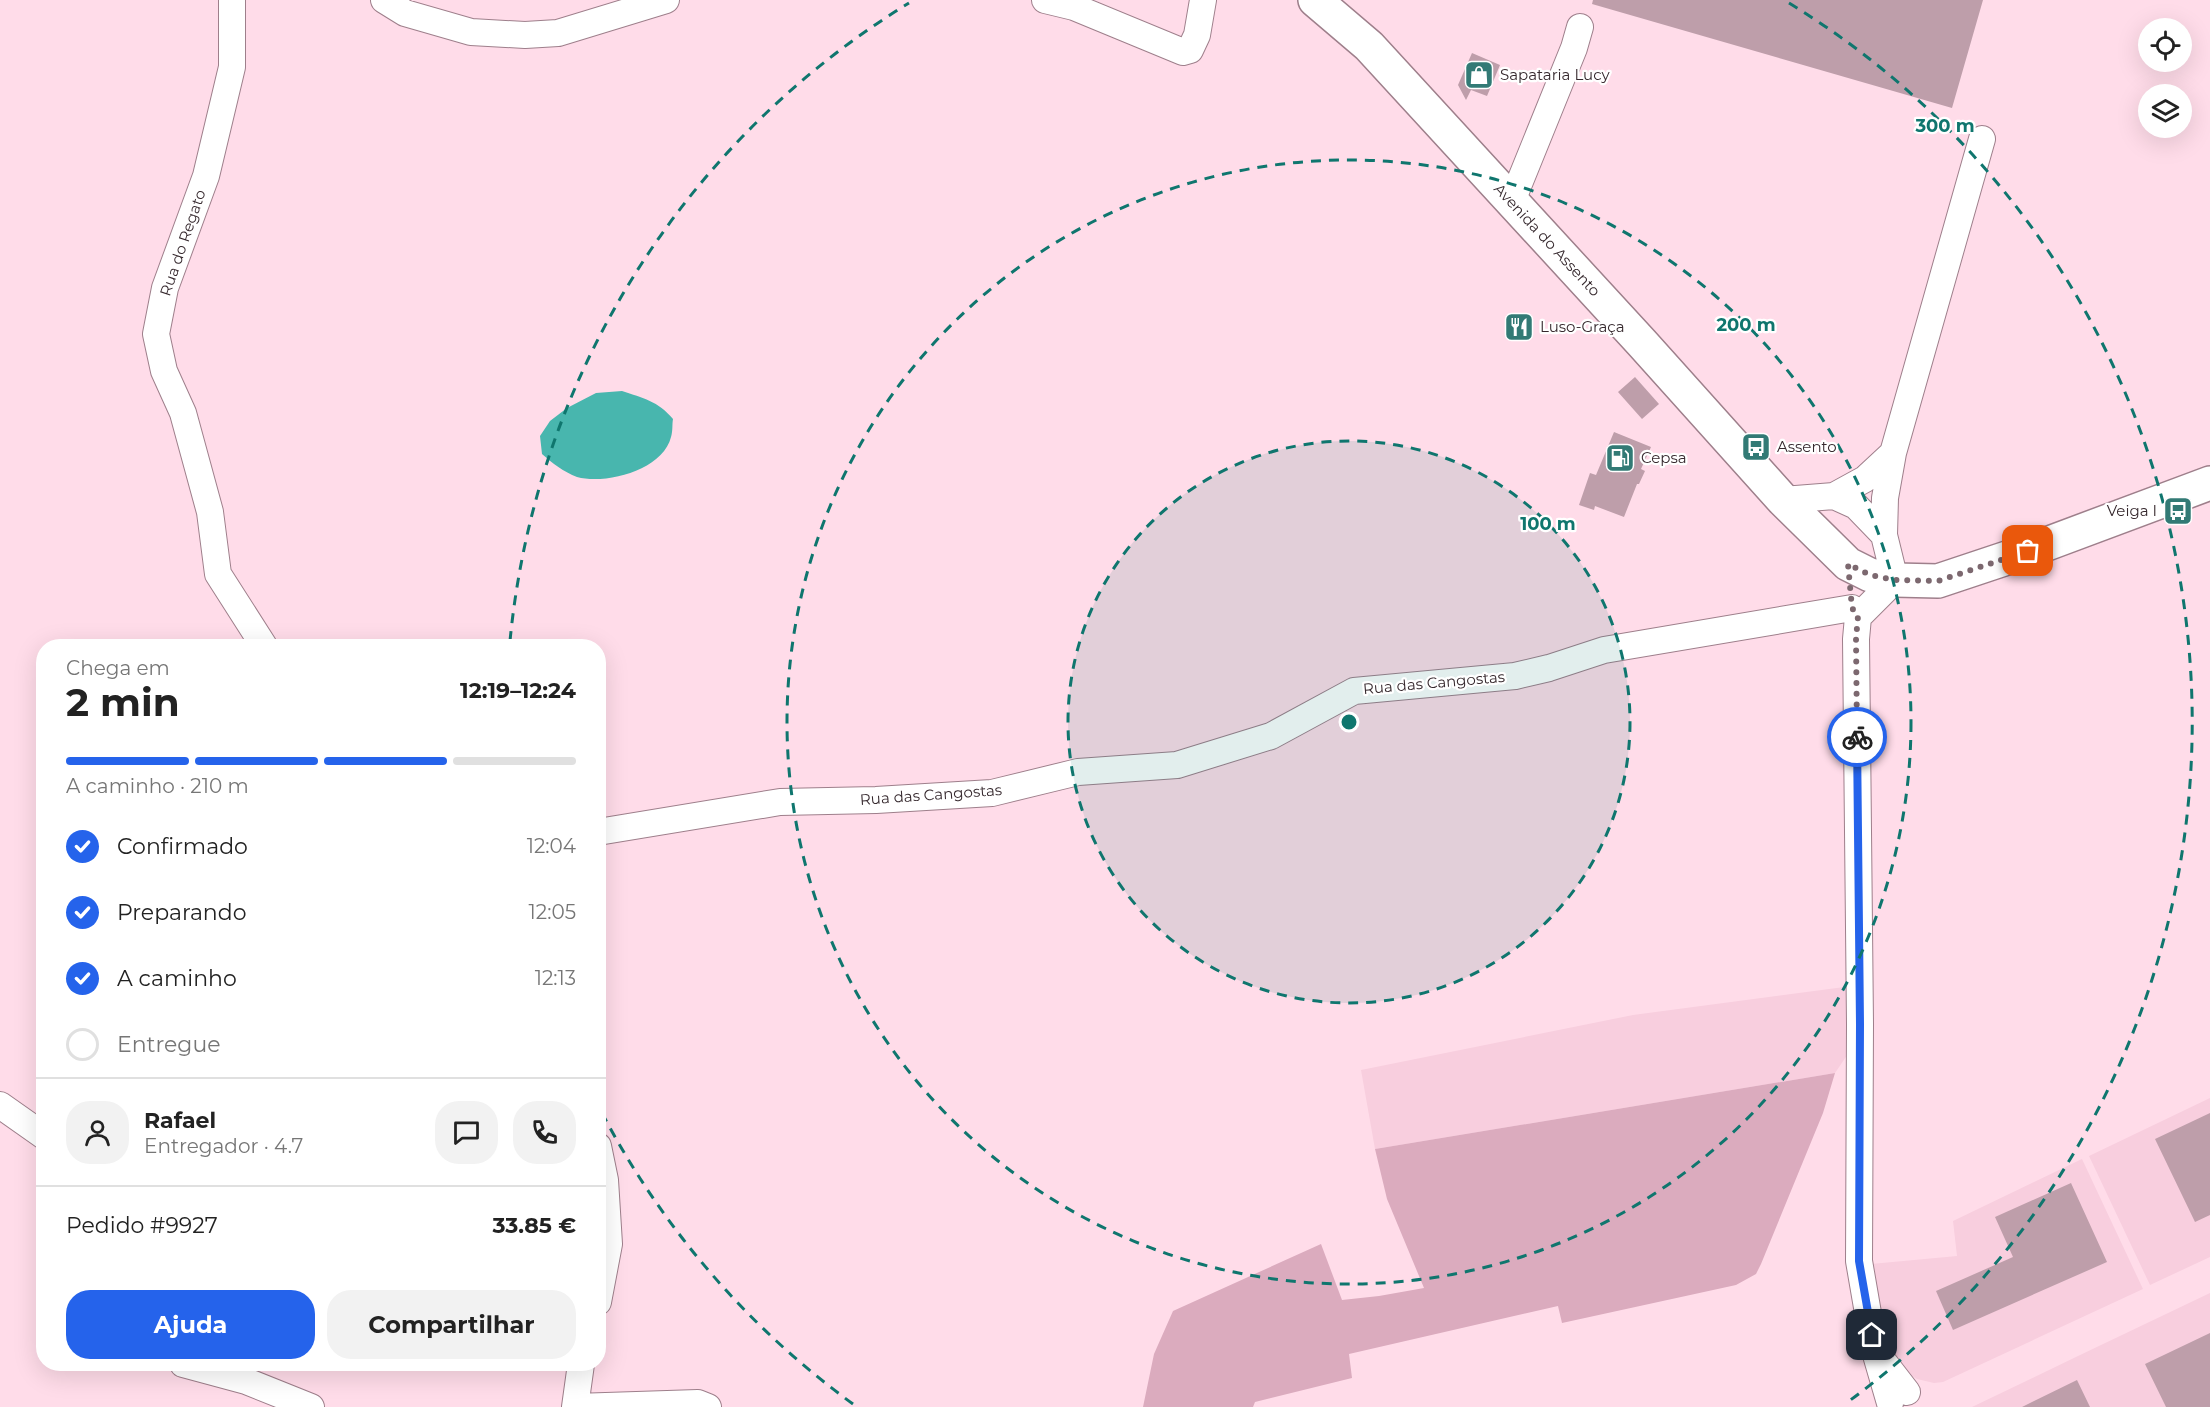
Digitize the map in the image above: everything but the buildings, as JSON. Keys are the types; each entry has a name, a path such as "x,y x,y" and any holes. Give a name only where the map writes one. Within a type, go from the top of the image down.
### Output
{"main road":[{"name":"Avenida do Assento","path":"1315,0 1369,46 1783,500 1848,564"},
{"path":"1848,564 1870,575 1895,580 1938,581 2209,485"}],"street":[{"name":"Rua do Regato","path":"232,0 229,78 206,176 165,288 156,334 164,371 183,413 210,512 218,574 260,639"},
{"path":"384,0 405,13 471,32 525,35 558,33 666,0"},
{"path":"1045,0 1074,7 1183,52 1190,50 1197,35 1203,0"},
{"path":"1512,201 1575,48 1580,27"},
{"path":"1855,612 1895,580 1884,535 1885,498 1893,453 1982,139"},
{"path":"1783,500 1834,496 1865,479 1893,453"},
{"path":"1834,496 1856,506 1884,535"},
{"path":"1848,564 1855,612 1856,639 1860,1024 1859,1261 1877,1354 1899,1397"},
{"name":"Rua das Cangostas","path":"606,831 780,802 876,800 992,793 1078,772 1177,765 1271,736 1354,691 1515,676 1549,668 1604,650 1855,612"},
{"path":"0,1105 36,1130"},
{"path":"606,1196 609,1244 606,1260"},
{"path":"211,1371 246,1380 311,1407"},
{"path":"580,1371 575,1407 698,1403 708,1407"}],"shaded area":[{"path":"622,391 656,404 673,419 671,437 666,449 657,458 645,466 617,477 589,479 567,473 542,454 540,436 550,421 567,408 596,393"},
{"path":"1852,986 1854,1045 1835,1073 1375,1149 1361,1070 1633,1015"},
{"path":"1835,1073 1823,1113 1761,1264 1756,1274 1736,1285 1562,1323 1558,1306 1349,1354 1352,1378 1255,1402 1253,1407 1143,1407 1154,1354 1173,1311 1321,1244 1342,1300 1424,1288 1387,1199 1375,1149"},
{"path":"2210,1098 2210,1257 2150,1285 2089,1156"},
{"path":"2082,1159 2143,1289 1943,1382 1934,1383 1917,1379 1902,1369 1891,1354 1883,1331 1871,1264 1957,1256 1953,1221"},
{"path":"2210,1293 2210,1407 1972,1407 2078,1356"}],"way so far":[{"path":"1857,737 1856,639 1858,616 1852,608 1848,564 1870,575 1895,580 1938,581 2028,551"}],"place":[{"name":"Sapataria Lucy","path":"1479,75"},
{"name":"Luso-Graça","path":"1519,327"},
{"name":"Assento","path":"1756,447"},
{"name":"Cepsa","path":"1620,458"},
{"name":"Veiga I","path":"2178,511"}],"route":[{"path":"1857,737 1860,1024 1859,1261 1872,1335"}]}
